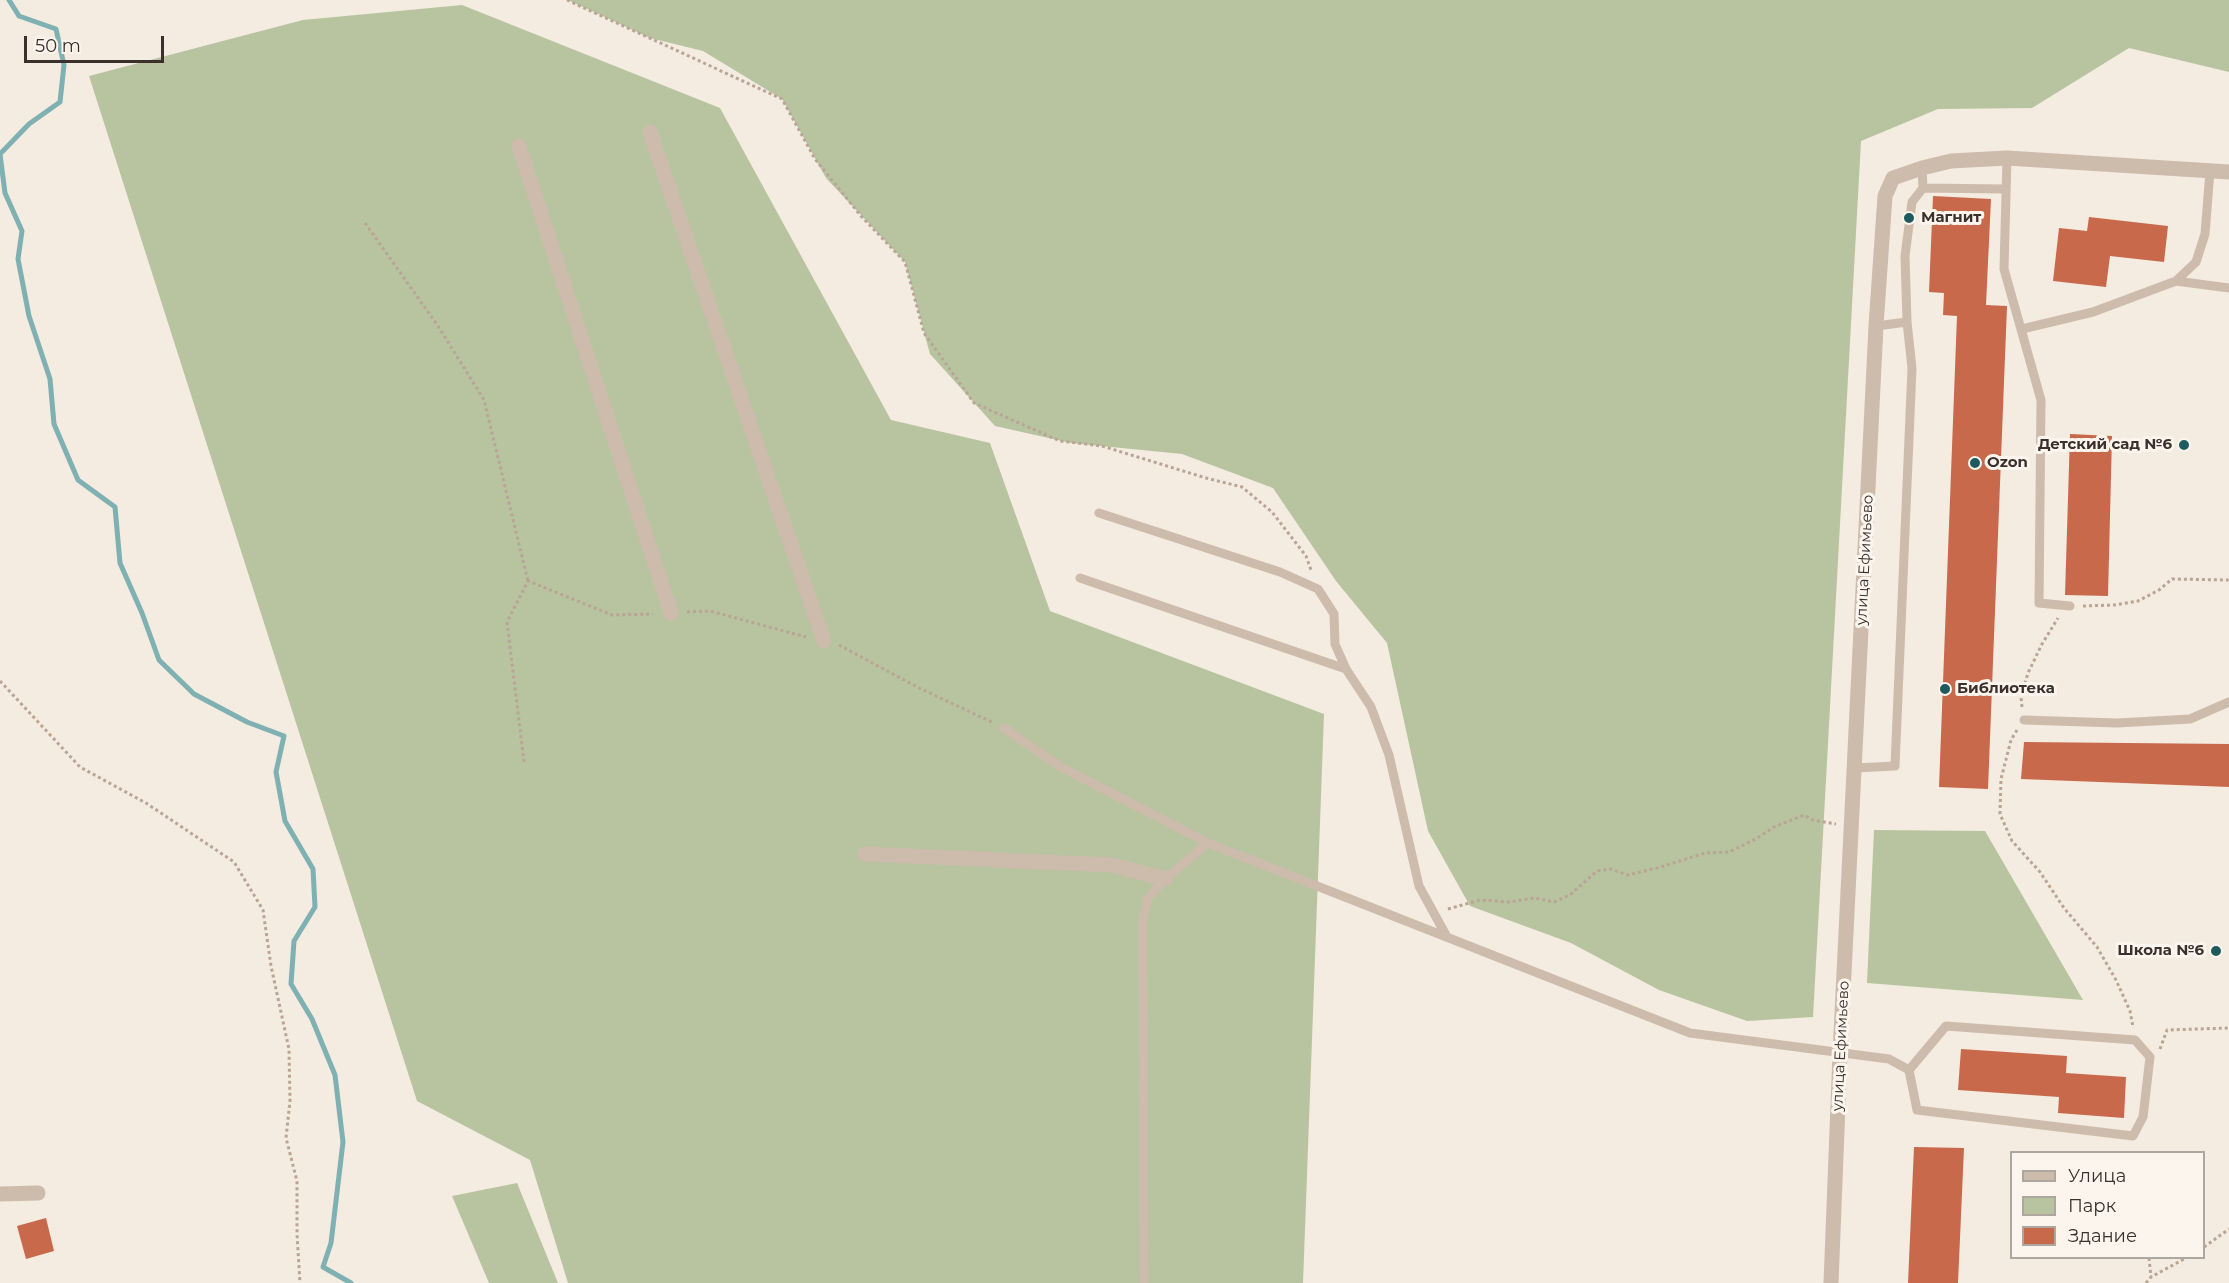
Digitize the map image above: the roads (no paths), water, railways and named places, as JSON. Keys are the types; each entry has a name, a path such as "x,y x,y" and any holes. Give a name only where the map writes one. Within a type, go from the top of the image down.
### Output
{"street":[{"path":"650,132 824,641"},
{"path":"519,146 671,613"},
{"name":"улица Ефимьево","path":"1831,1283 1876,326 1885,196 1893,178 1951,160 2007,158 2229,172"},
{"path":"865,854 1112,865 1165,879"},
{"path":"0,1194 38,1193"}],"lane":[{"path":"2007,158 2004,269 2041,400 2039,603 2070,606"},
{"path":"1855,768 1895,766 1912,368 1907,322 1905,256 1912,202 1923,188 1922,168"},
{"path":"2022,329 2093,312 2176,281 2196,262 2205,234 2211,171"},
{"path":"1923,188 2006,189"},
{"path":"2176,281 2229,288"},
{"path":"1876,326 1907,322"},
{"path":"1099,513 1280,572 1318,589 1334,614 1335,644 1346,669 1371,707 1389,755 1419,886 1447,937"},
{"path":"1080,578 1346,669"},
{"path":"2024,720 2117,723 2190,719 2229,702"},
{"path":"1004,728 1061,767 1208,843 1690,1033 1889,1059 1909,1070 1917,1110 2133,1136 2143,1118 2150,1057 2135,1040 1946,1026 1909,1070"},
{"path":"1144,1283 1143,920 1148,898 1165,879 1208,843"}],"waterway":[{"path":"9,0 19,16 56,29 64,65 60,102 29,124 0,154 5,193 22,231 18,259 29,316 50,379 54,424 78,480 115,507 120,563 159,660 194,694 247,722 284,736 276,772 285,821 313,869 315,907 294,941 291,984 312,1019 335,1075 343,1142 331,1243 323,1267 351,1283"}],"place":[{"name":"Магнит","path":"1909,218"},
{"name":"Детский сад №6","path":"2184,445"},
{"name":"Ozon","path":"1975,463"},
{"name":"Библиотека","path":"1945,689"},
{"name":"Школа №6","path":"2216,951"}]}
